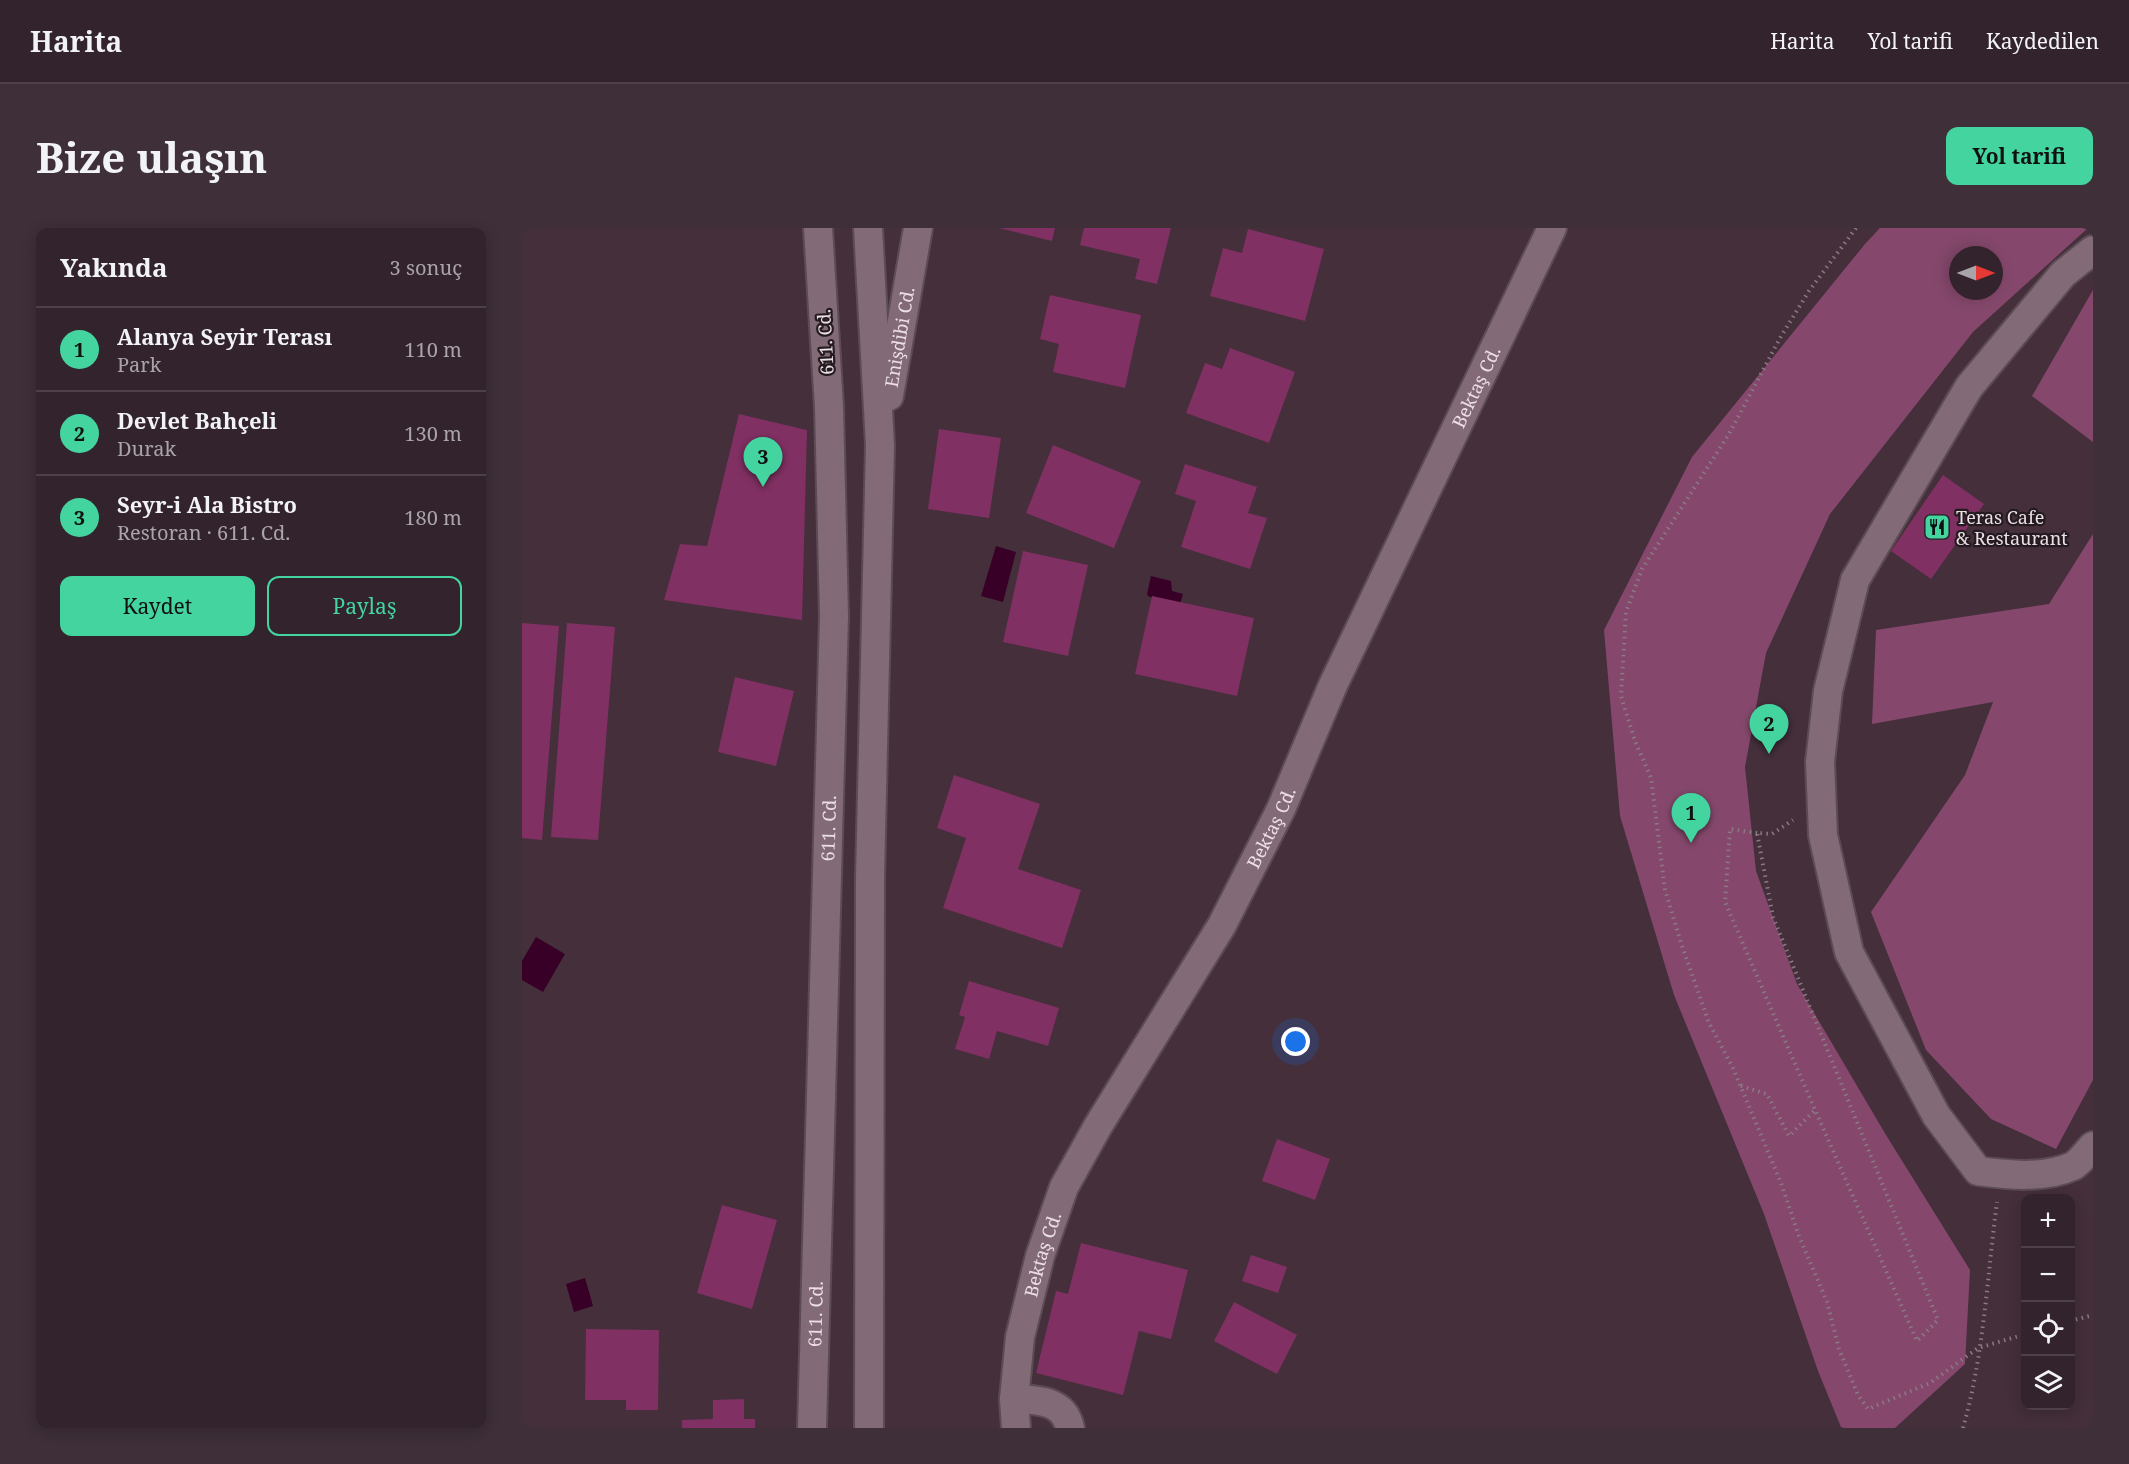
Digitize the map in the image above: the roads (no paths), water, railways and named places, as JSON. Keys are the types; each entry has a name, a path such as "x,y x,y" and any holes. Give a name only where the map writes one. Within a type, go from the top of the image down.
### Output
{"street":[{"name":"611. Cd.","path":"812,1428 834,616 829,407 818,228"},
{"path":"821,275 826,228"},
{"path":"868,228 880,445 870,878 869,1428"},
{"name":"Enişdibi Cd.","path":"880,445 918,228"},
{"name":"Bektaş Cd.","path":"1016,1428 1014,1399 1020,1337 1040,1256 1064,1187 1098,1126 1222,925 1276,820 1333,685 1552,228"},
{"path":"2093,250 2063,274 1969,387 1855,580 1828,691 1820,762 1823,835 1849,952 1936,1114 1978,1171 2001,1174 2047,1173 2075,1165 2093,1146"},
{"path":"1014,1399 1052,1403 1065,1415 1070,1428"}],"place":[{"name":"Seyr-i Ala Bistro","path":"763,487"},
{"name":"Teras Cafe & Restaurant","path":"1937,527"},
{"name":"Devlet Bahçeli","path":"1769,754"},
{"name":"Alanya Seyir Terası","path":"1691,843"}]}
